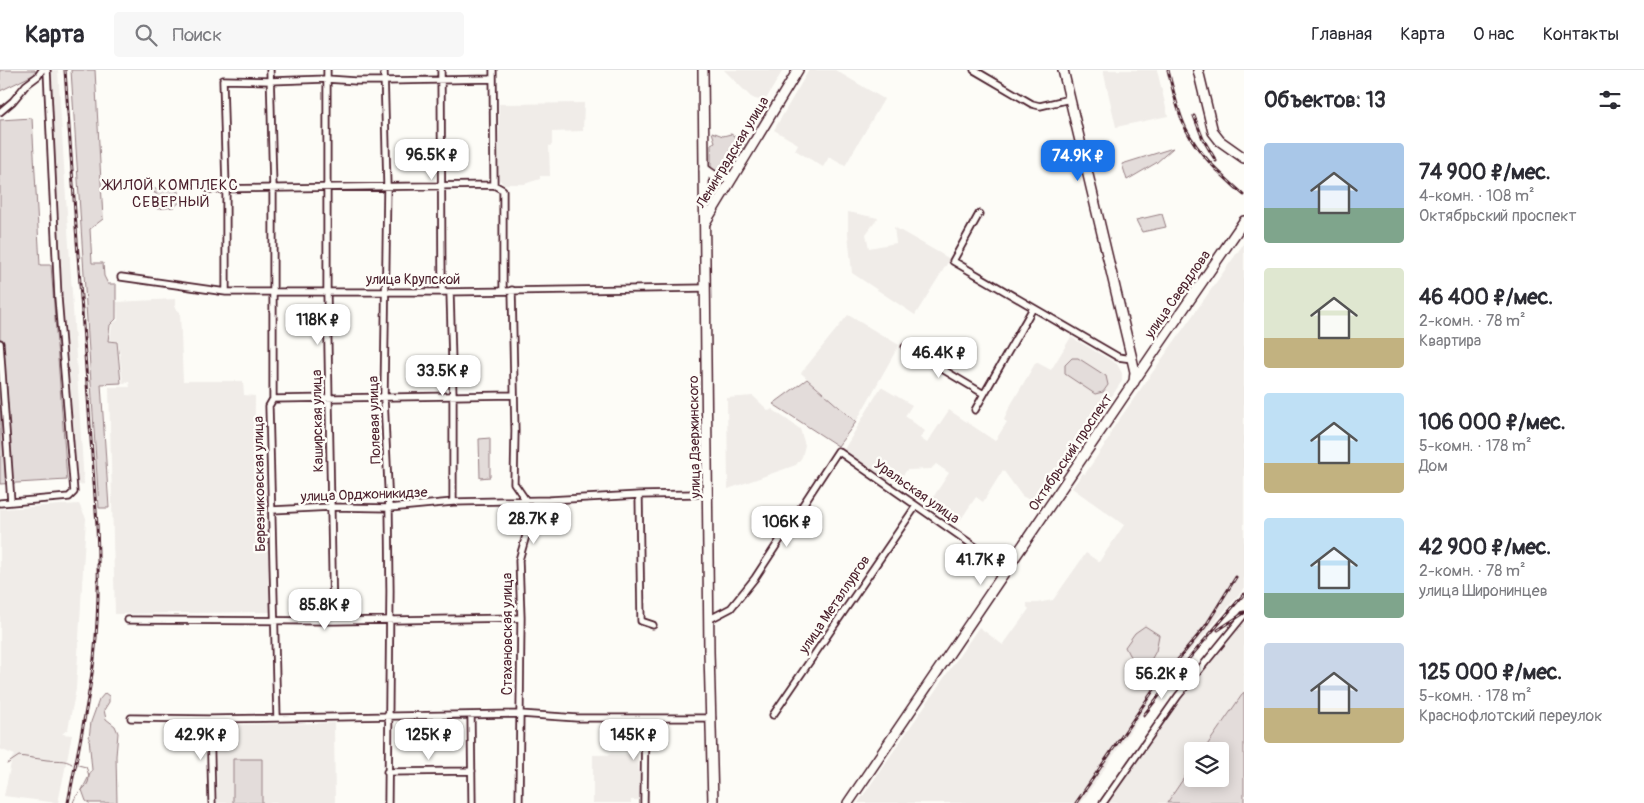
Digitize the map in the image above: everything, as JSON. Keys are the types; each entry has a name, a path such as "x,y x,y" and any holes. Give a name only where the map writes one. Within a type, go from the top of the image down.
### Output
{"main road":[{"name":"улица Дзержинского","path":"703,70 713,803"},
{"name":"Ленинградская улица","path":"705,223 798,70"},
{"path":"1063,70 1135,372 1134,382"},
{"path":"1198,70 1214,132 1220,141 1244,158"},
{"path":"704,169 714,176 733,177"},
{"name":"улица Свердлова","path":"1134,382 1244,221"},
{"path":"1132,359 1148,354 1156,349"},
{"name":"Октябрьский проспект","path":"848,803 1134,382"}],"street":[{"path":"0,112 42,70"},
{"path":"0,503 69,497 74,492 58,297 47,70"},
{"name":"Березниковская улица","path":"270,70 273,188 273,399 269,406 277,718"},
{"name":"Каширская улица","path":"327,70 327,292 333,621"},
{"name":"Полевая улица","path":"384,70 387,186 384,397 390,508 388,803"},
{"path":"441,70 442,292"},
{"path":"493,70 494,186"},
{"path":"974,70 1032,104 1040,106 1070,99"},
{"path":"226,292 223,80 327,79 384,81 493,79"},
{"path":"209,189 494,186 503,190 503,290"},
{"path":"979,214 953,261 1118,357 1132,359"},
{"name":"улица Крупской","path":"121,277 226,292 450,292 706,288"},
{"name":"Стахановская улица","path":"512,290 514,483 525,499 527,532 518,560 521,618 519,803"},
{"path":"450,292 453,502"},
{"path":"975,410 1033,308"},
{"path":"0,343 11,502"},
{"path":"905,348 984,394"},
{"path":"273,399 514,395"},
{"name":"Уральская улица","path":"710,619 730,608 755,578 838,451 1007,569"},
{"name":"улица Орджоникидзе","path":"272,510 332,507 390,508 453,502 697,494"},
{"path":"639,495 641,621 654,625"},
{"name":"улица Металлургов","path":"773,715 916,506"},
{"path":"1103,803 1178,696 1244,615"},
{"path":"128,620 333,621 521,618"},
{"path":"471,714 472,803"},
{"path":"130,718 210,719 520,714 576,718 712,718"},
{"path":"644,803 645,718"},
{"path":"210,719 212,803"},
{"path":"387,772 472,770"}],"shaded area":[{"path":"0,70 35,70 35,74 0,91"},
{"path":"44,70 58,70 84,484 72,486"},
{"path":"71,70 95,70 103,219 90,229 92,263 103,263 104,276 108,284 116,284 116,319 110,325 108,341 117,342 121,383 101,384 109,508 99,508"},
{"path":"724,70 783,70 765,101 751,97"},
{"path":"809,70 835,70 884,99 845,166 829,157 823,167 795,150 798,144 774,130"},
{"path":"1103,70 1157,70 1168,116 1116,127"},
{"path":"584,103 583,131 552,132 552,145 549,146 550,176 540,176 540,179 524,184 503,184 499,179 499,104"},
{"path":"32,118 40,265 51,265 67,480 0,484 0,120"},
{"path":"712,132 723,136 731,134 745,143 731,173 723,175 713,171 711,168 711,144 715,142"},
{"path":"1173,148 1156,163 1127,180 1122,164"},
{"path":"175,185 175,191 179,191 180,202 174,207 157,209 156,193 154,193 153,189 160,189 160,186"},
{"path":"848,212 878,218 866,234 869,248 896,243 894,227 950,259 915,315 852,273"},
{"path":"1162,214 1166,227 1142,232 1136,220"},
{"path":"1244,243 1244,589 1165,680 1081,803 858,803 979,627 1003,645 1029,609 1027,603 1053,600 1086,553 1099,562 1124,525 1072,488 1083,473 1085,474 1110,437 1111,431"},
{"path":"175,299 175,308 180,312 183,381 243,381 244,395 255,396 254,491 266,491 271,612 115,614 109,387 130,387 129,382 123,383 118,341 110,341 112,324 118,320 117,302"},
{"path":"848,315 899,345 856,422 801,373"},
{"path":"1071,337 1117,364 1122,373 1122,381 1039,505 1022,496 1003,470 983,502 976,497 957,525 928,505 949,473 936,464 931,469 907,470 903,475 897,471 887,485 842,453 881,387 912,405 905,416 925,431 920,438 927,443 949,410 995,441 1007,422 1004,420 1009,408 1036,362 1051,370"},
{"path":"1072,358 1078,358 1106,376 1108,385 1103,392 1095,394 1065,374 1065,365"},
{"path":"807,379 856,422 838,446 773,404"},
{"path":"753,396 769,411 772,409 800,429 805,445 802,457 796,465 728,489 727,398"},
{"path":"490,438 490,477 480,478 479,439"},
{"path":"79,504 86,518 76,689 68,729 62,734 72,735 58,803 4,796 12,758 15,755 0,749 0,509"},
{"path":"1244,621 1244,692 1209,742 1184,742 1184,778 1167,803 1105,803 1209,661"},
{"path":"1145,626 1159,635 1156,651 1147,667 1129,655 1125,647 1135,633"},
{"path":"1244,692 1244,803 1167,803 1184,778 1184,787 1229,787 1229,742 1209,742"},
{"path":"105,693 109,696 109,702 104,710 106,719 115,726 118,733 116,756 117,803 89,803 86,801 82,790 92,770 89,738 91,722 99,700"},
{"path":"334,723 335,803 217,803 216,725"},
{"path":"638,754 640,800 631,800 631,803 593,803 593,755"},
{"path":"233,759 262,759 262,803 233,803"}],"waterway":[{"path":"7,764 19,756 63,761 72,764"},
{"path":"73,803 89,780 86,767 78,765"}],"railway":[{"path":"65,70 97,525 98,575 94,659 86,713 68,803"},
{"path":"1168,70 1180,115 1191,138 1212,164 1244,195"},
{"path":"1194,116 1203,139 1216,161"},
{"path":"1076,803 1157,685 1205,627 1236,577"},
{"path":"1144,715 1175,675 1244,594"},
{"path":"1218,630 1244,613"}],"district":[{"name":"ЖИЛОЙ КОМПЛЕКС СЕВЕРНЫЙ","path":"171,194"}]}
